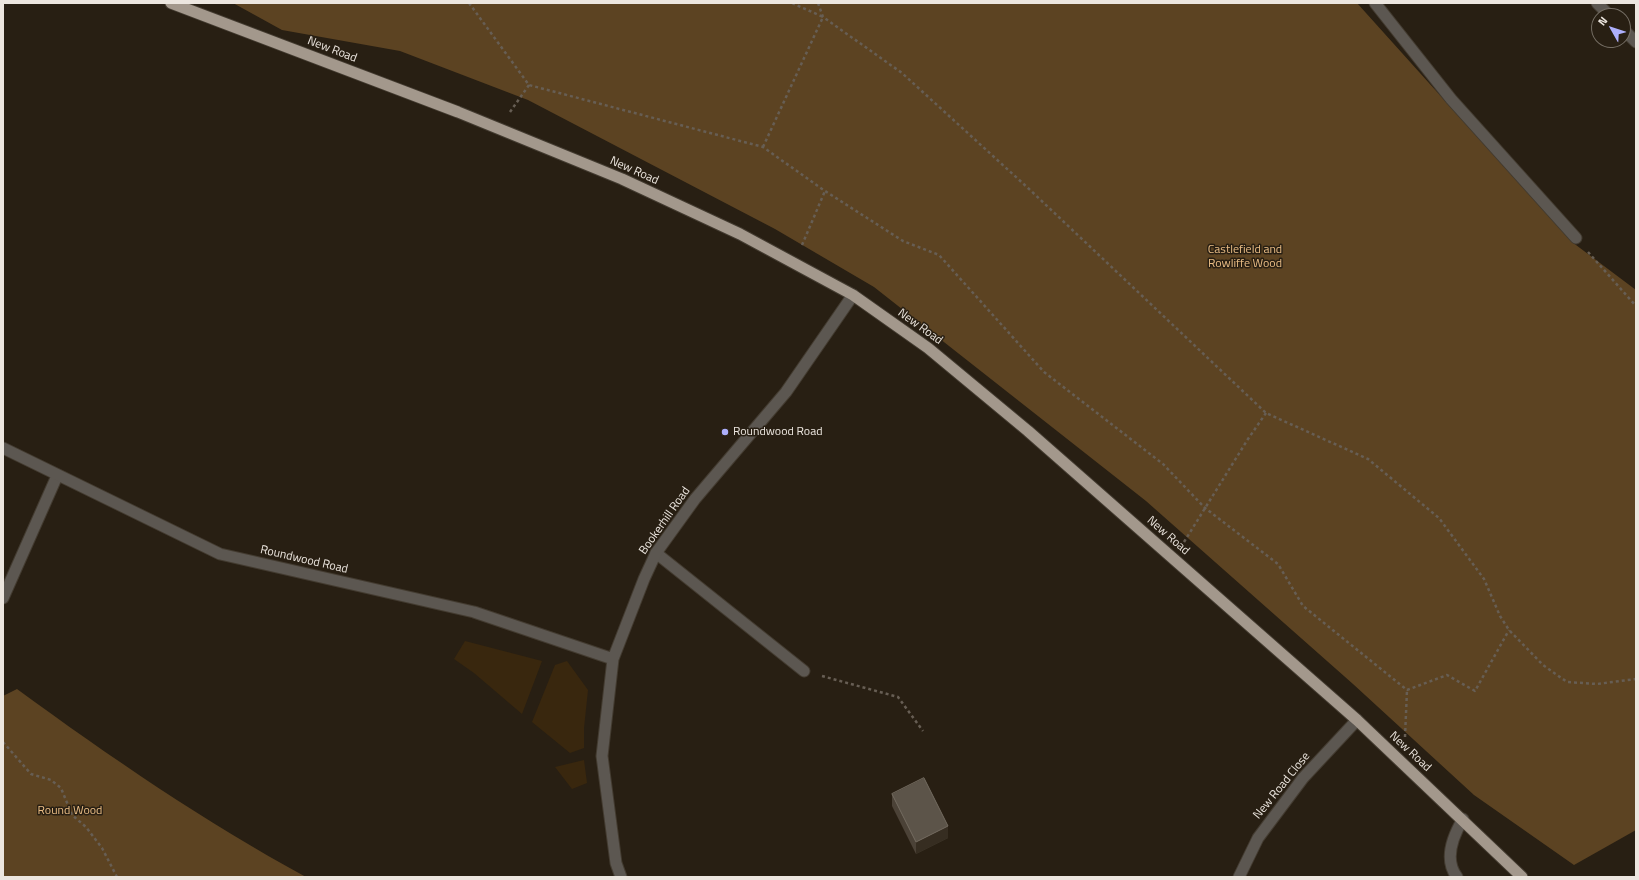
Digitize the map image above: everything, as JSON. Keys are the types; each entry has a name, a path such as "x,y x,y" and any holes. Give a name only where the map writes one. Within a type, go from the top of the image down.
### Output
{"highway":[{"name":"New Road","path":"171,3 499,129 622,179 740,234 853,295 928,348 1028,431 1174,558 1357,720 1463,819 1522,877"}],"street":[{"path":"1375,3 1451,99 1576,238"},
{"name":"Bookerhill Road","path":"621,877 616,863 602,756 613,659 644,579 656,553 695,499 786,392 853,295"},
{"name":"Roundwood Road","path":"3,448 220,554 474,612 613,659"},
{"path":"3,598 58,476"},
{"path":"656,553 804,671"},
{"name":"New Road Close","path":"1239,877 1258,838 1303,778 1357,720"},
{"path":"1457,877 1451,869 1452,840 1463,819"}],"path":[{"path":"469,3 529,85 763,147 825,191 903,241 939,256 1044,372 1163,464 1206,508 1278,564 1303,606 1407,690"},
{"path":"792,3 823,17 902,73 1028,188 1266,413 1368,459 1439,518 1484,579 1500,616 1509,630 1543,665 1567,682 1597,684 1636,679"},
{"path":"763,147 823,17 818,3"},
{"path":"499,129 529,85"},
{"path":"794,263 825,191"},
{"path":"1576,238 1636,306"},
{"path":"1174,558 1248,439 1266,413"},
{"path":"1407,690 1447,676 1475,691 1509,630"},
{"path":"804,671 898,697 923,731"},
{"path":"1394,754 1405,741 1407,690"},
{"path":"3,742 31,774 51,780 60,788 72,815 86,827 102,848 117,877"}],"shaded area":[{"path":"465,641 542,661 522,714 474,673 454,659"},
{"path":"567,661 588,690 584,728 584,748 570,753 532,722 555,665"},
{"path":"584,760 587,783 572,789 555,767"}],"green space":[{"name":"Castlefield and Rowliffe Wood","path":"233,3 1357,3 1572,242 1636,290 1636,830 1574,865 1474,795 1353,684 1146,501 874,287 775,229 528,100 400,51 282,30"},
{"name":"Round Wood","path":"17,689 158,788 231,834 306,877 3,877 3,696"}],"building":[{"path":"924,778 948,826 916,842 892,794"}],"place":[{"name":"Roundwood Road","path":"725,432"}]}
